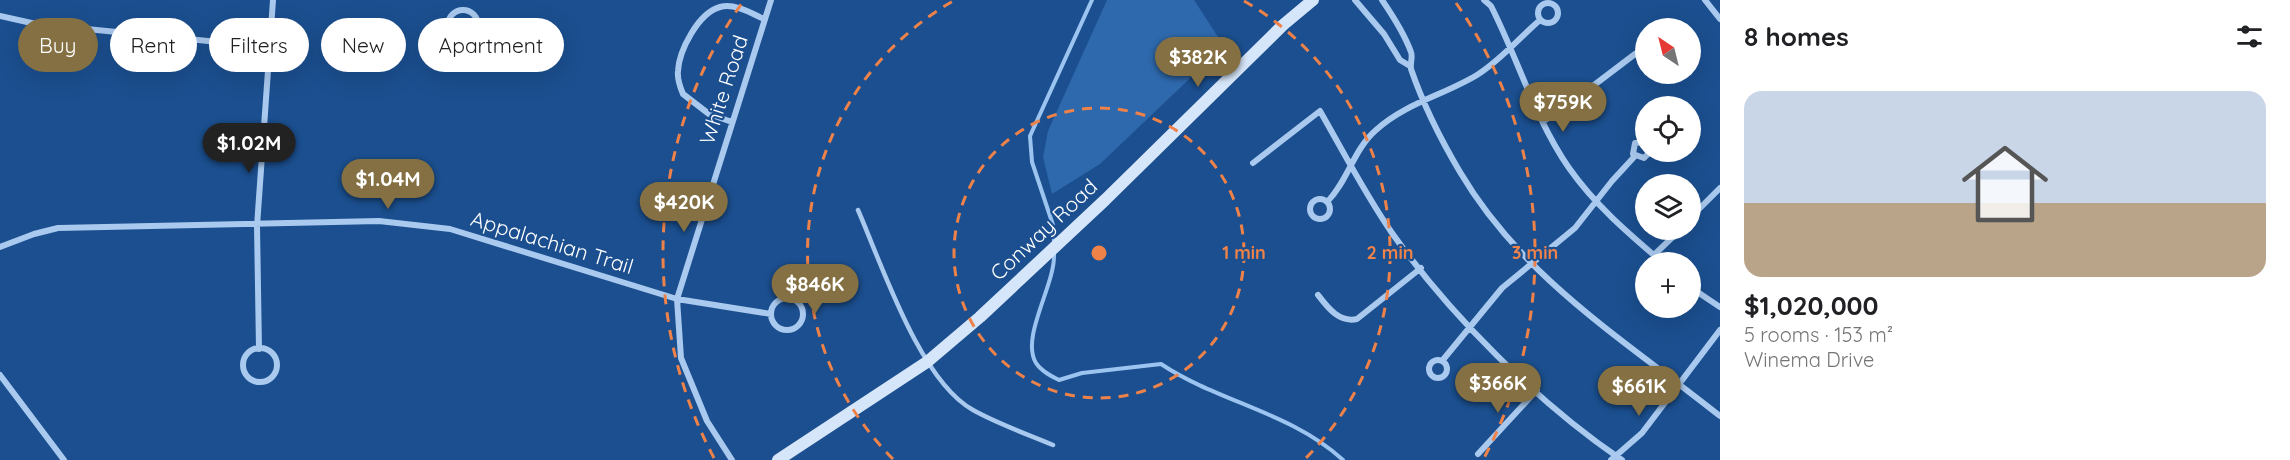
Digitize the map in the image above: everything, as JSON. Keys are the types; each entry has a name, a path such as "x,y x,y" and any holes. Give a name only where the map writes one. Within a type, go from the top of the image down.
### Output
{"street":[{"path":"271,18 273,0"},
{"path":"466,0 466,10"},
{"name":"White Road","path":"732,460 707,421 681,358 677,299 771,0"},
{"name":"Conway Road","path":"778,460 927,362 1008,292 1283,25 1313,0"},
{"path":"1355,0 1384,34 1400,60 1410,66"},
{"path":"1382,0 1412,54 1410,66 1424,99 1459,171 1480,203 1531,263 1585,314 1720,416"},
{"path":"1484,0 1491,6 1543,121 1568,166 1596,202 1651,252"},
{"path":"1705,0 1720,19"},
{"path":"732,122 710,114 683,94 678,72 683,50 690,34 702,19 719,7 739,8 764,19"},
{"path":"466,10 475,15 478,30 471,38 461,40 450,32 448,22 452,14 466,10"},
{"path":"0,16 36,24 209,41"},
{"path":"1327,202 1336,193 1350,164 1375,131 1424,99 1477,75 1540,20"},
{"path":"1543,121 1556,114 1635,54"},
{"path":"259,349 257,226 267,72"},
{"path":"1253,163 1320,111 1389,228 1470,327 1616,459 1642,433 1720,330"},
{"path":"1442,361 1502,288 1575,228 1635,156 1632,152 1635,143"},
{"path":"1701,207 1720,189"},
{"name":"Appalachian Trail","path":"0,247 58,228 257,226 379,221 450,230 677,299 771,314"},
{"path":"1657,252 1670,240"},
{"path":"1318,295 1337,316 1345,320 1357,319 1420,268"},
{"path":"1701,294 1720,306"},
{"name":"Appalachian Trail","path":"789,298 801,306 803,316 794,329 783,330 774,324 771,314 779,300 789,298"},
{"path":"259,349 269,351 276,360 273,376 264,382 248,377 243,368 249,353 259,349"},
{"path":"0,375 63,460"},
{"path":"1478,454 1537,390"}],"lane":[{"path":"858,210 910,333 927,362 958,399 972,410 1053,445"}],"shaded area":[{"path":"1107,0 1194,0 1224,46 1100,164 1052,194 1043,157 1048,131"}],"waterway":[{"path":"1054,242 1053,225 1032,162 1030,136 1092,0"},
{"path":"1054,253 1050,280 1032,339 1032,352 1036,363 1046,373 1059,380 1082,373 1161,364 1206,388 1301,430 1343,460"}]}
